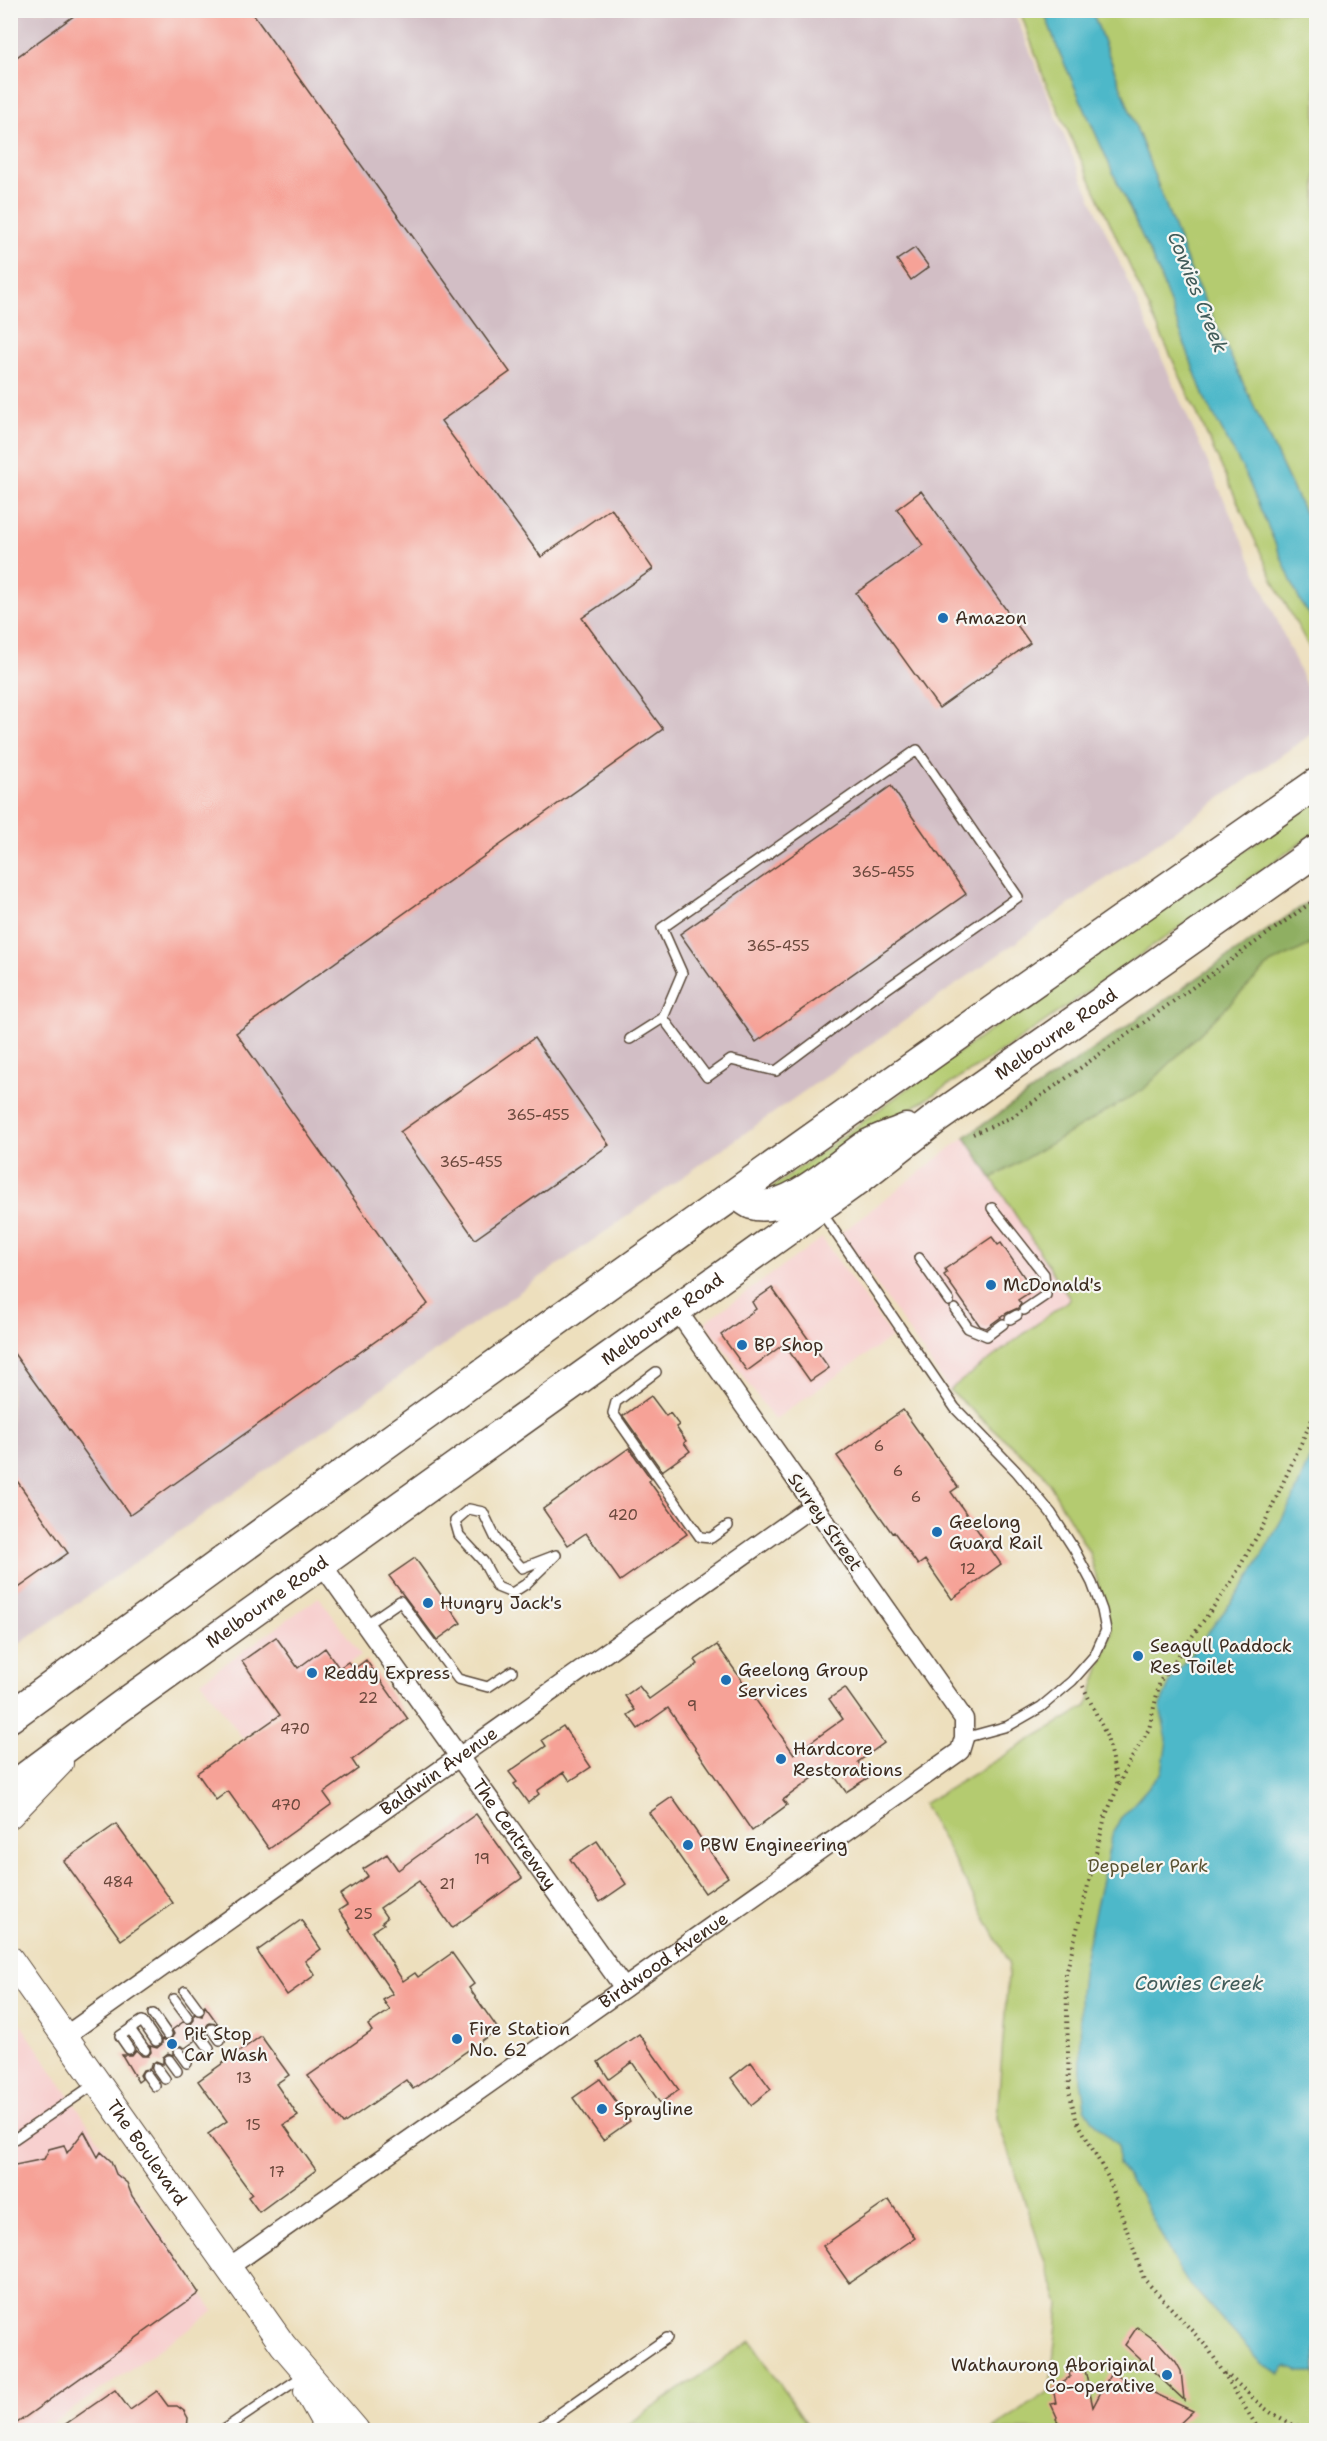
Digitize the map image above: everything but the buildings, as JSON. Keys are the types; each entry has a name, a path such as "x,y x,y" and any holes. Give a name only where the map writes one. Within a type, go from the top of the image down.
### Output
{"highway":[{"path":"10,1717 400,1433 1095,938 1317,784"},
{"name":"Melbourne Road","path":"10,1789 321,1563 818,1208 938,1118 1317,851"},
{"path":"737,1194 752,1204 765,1206 781,1203 803,1191 866,1146 938,1118"}],"main road":[{"path":"10,1815 95,1726"},
{"name":"The Boulevard","path":"10,1959 283,2345 356,2430"},
{"name":"The Boulevard","path":"283,2345 329,2430"}],"street":[{"name":"Surrey Street","path":"676,1309 963,1719 964,1738"},
{"name":"Baldwin Avenue","path":"65,2036 813,1506"},
{"name":"The Centreway","path":"321,1563 624,1988"},
{"name":"Birdwood Avenue","path":"229,2267 960,1752 964,1738"}],"lane":[{"path":"630,1039 663,1018 682,973 662,928 917,750 1018,897 889,987 776,1071 731,1060 707,1077 663,1018"},
{"path":"818,1208 955,1408 1023,1479 1051,1513 1092,1583 1106,1630 1095,1656 1041,1707 1008,1726 964,1738"},
{"path":"919,1258 968,1328 987,1336 1046,1295 1044,1274 992,1208"},
{"path":"656,1372 616,1402 613,1413 700,1537 711,1538 728,1526"},
{"path":"469,1509 483,1512 496,1539 522,1568 556,1555 526,1584 512,1593 497,1587 483,1561 459,1535 455,1521 469,1509"},
{"path":"365,1625 400,1601 458,1679 488,1687 512,1671"},
{"path":"185,1991 200,2010"},
{"path":"174,1999 188,2018"},
{"path":"153,2014 167,2034"},
{"path":"129,2049 120,2036 142,2021 156,2042"},
{"path":"130,2029 145,2050"},
{"path":"212,2029 220,2040"},
{"path":"201,2037 209,2048"},
{"path":"179,2052 187,2063"},
{"path":"169,2060 177,2071"},
{"path":"158,2068 165,2079"},
{"path":"147,2075 155,2086"},
{"path":"10,2142 98,2082"},
{"path":"536,2430 667,2338"},
{"path":"223,2430 300,2378"}],"path":[{"path":"973,1134 1012,1117 1317,899"},
{"path":"1259,2430 1208,2348 1144,2278 1109,2179 1076,2119 1069,2091 1066,1974 1105,1817 1127,1766 1149,1729 1160,1681 1230,1584 1265,1522 1317,1411"},
{"path":"1078,1674 1107,1737 1118,1787"},
{"path":"1221,2370 1280,2419 1304,2429 1317,2426"}],"shaded area":[{"path":"11,11 1014,11 1069,148 1316,708 1316,731 11,1650"},
{"path":"965,1137 1070,1299 949,1390 841,1233"},
{"path":"822,1238 892,1337 774,1420 705,1322"},
{"path":"319,1597 361,1655 243,1739 201,1681"},
{"path":"10,2008 214,2311 43,2430 11,2430"}],"green space":[{"path":"1020,11 1044,11 1058,49 1159,273 1204,397 1245,472 1299,599 1316,626 1316,660 1276,586 1045,81"},
{"path":"1092,11 1316,11 1316,538 1191,272"},
{"path":"1316,800 1316,832 1007,1048 893,1120 795,1187 765,1193 903,1092"},
{"name":"Deppeler Park","path":"1316,897 1316,2430 991,2430 1050,2390 1059,2304 997,2118 1009,1962 923,1804 1087,1706 1112,1633 1089,1552 1043,1473 949,1390 1070,1299 965,1137"},
{"path":"1316,897 1316,942 1270,964 1143,1090 992,1178 965,1137"},
{"path":"751,2341 811,2430 620,2430"}],"water":[{"name":"Cowies Creek","path":"1044,11 1092,11 1191,272 1316,538 1316,626 1299,599 1245,473 1204,397 1159,273 1058,49"},
{"name":"Cowies Creek","path":"1316,1442 1316,2372 1300,2372 1287,2367 1280,2374 1263,2365 1181,2274 1140,2194 1118,2164 1118,2146 1096,2125 1085,2108 1081,2079 1080,1993 1083,1964 1113,1831 1122,1817 1162,1772 1167,1740 1160,1706 1171,1680 1247,1582 1293,1499"}],"place":[{"name":"Amazon","path":"943,618"},
{"name":"McDonald's","path":"991,1285"},
{"name":"BP Shop","path":"742,1345"},
{"name":"Geelong Guard Rail","path":"937,1532"},
{"name":"Hungry Jack's","path":"428,1603"},
{"name":"Seagull Paddock Res Toilet","path":"1138,1656"},
{"name":"Reddy Express","path":"312,1673"},
{"name":"Geelong Group Services","path":"726,1680"},
{"name":"Hardcore Restorations","path":"781,1759"},
{"name":"PBW Engineering","path":"688,1845"},
{"name":"Fire Station No. 62","path":"457,2039"},
{"name":"Pit Stop Car Wash","path":"172,2044"},
{"name":"Sprayline","path":"602,2109"},
{"name":"Wathaurong Aboriginal Co-operative","path":"1167,2375"}]}
